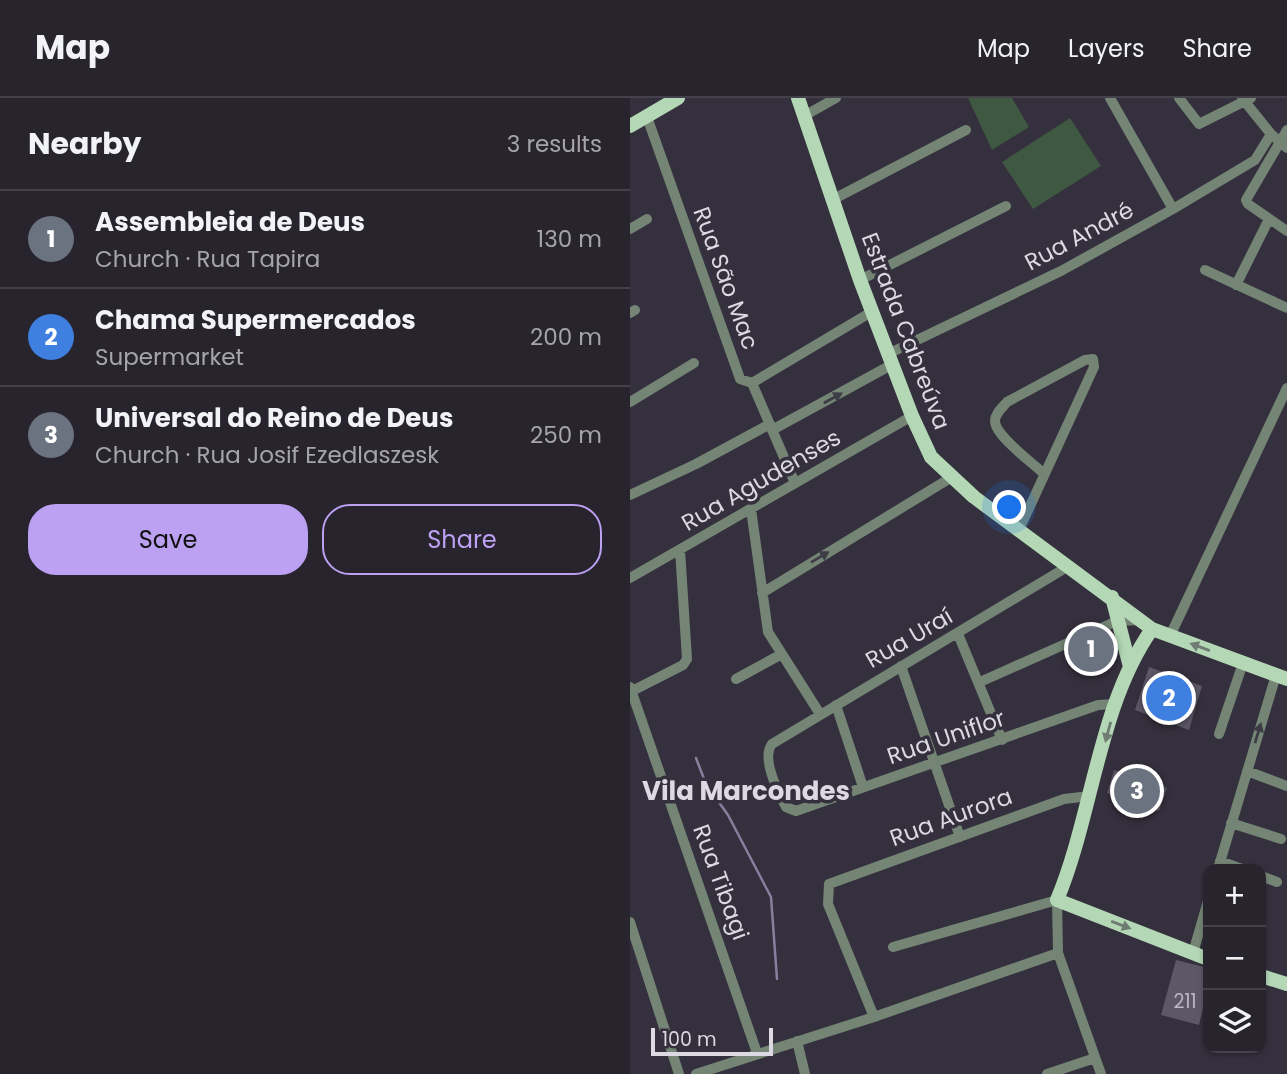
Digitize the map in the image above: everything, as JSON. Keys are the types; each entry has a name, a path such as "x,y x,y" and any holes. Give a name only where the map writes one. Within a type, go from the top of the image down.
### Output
{"main road":[{"path":"630,127 647,117 657,103 678,98"},
{"name":"Estrada Cabreúva","path":"798,98 860,280 912,416 931,457 1019,530 1147,624 1170,636 1281,677"},
{"path":"1112,597 1130,667"},
{"path":"1147,624 1116,705 1058,900 1203,956"},
{"path":"1266,978 1287,984"}],"street":[{"path":"804,116 836,98"},
{"path":"1110,98 1173,209"},
{"path":"1180,98 1192,119 1202,123 1246,99 1279,141"},
{"name":"Rua São Mac","path":"647,117 740,379 752,383 795,483"},
{"path":"832,200 966,130"},
{"path":"1287,130 1247,197 1251,206 1287,231"},
{"name":"Rua André","path":"630,495 771,427 892,359 1061,271 1173,209 1255,160 1279,141"},
{"path":"860,280 1006,206"},
{"path":"630,229 647,219"},
{"path":"1236,285 1269,219"},
{"path":"1205,270 1287,308"},
{"path":"752,383 873,311"},
{"path":"1019,530 1094,367 1093,359 1085,360 1007,402 998,413 996,425 1001,435 1044,474"},
{"path":"630,402 694,363"},
{"path":"1170,636 1287,388"},
{"name":"Rua Agudenses","path":"630,578 912,416"},
{"path":"762,593 952,477"},
{"path":"751,509 768,632 780,655 820,714"},
{"path":"631,689 682,665 687,659 680,551"},
{"name":"Rua Uraí","path":"791,810 783,802 768,756 772,744 1067,567"},
{"path":"980,682 1117,621 1147,624"},
{"path":"958,634 1002,740"},
{"path":"736,679 780,655"},
{"path":"1219,734 1243,663"},
{"path":"901,666 960,837"},
{"path":"1219,864 1247,771 1281,677"},
{"name":"Rua Tibagi","path":"631,689 757,1053"},
{"path":"836,705 863,787"},
{"name":"Rua Uniflor","path":"791,810 796,811 934,764 1098,705 1116,705"},
{"path":"1247,771 1287,786"},
{"name":"Rua Aurora","path":"874,1017 828,904 829,884 1064,799 1090,796"},
{"path":"1231,823 1281,839"},
{"path":"1266,878 1277,882"},
{"path":"893,947 1058,900 1058,953 1101,1074"},
{"path":"1193,953 1203,918"},
{"path":"630,922 679,1074"},
{"path":"696,1074 874,1017 1058,953"},
{"path":"797,1041 805,1074"},
{"path":"1047,1074 1095,1058"}],"green space":[{"path":"968,98 1012,98 1029,127 992,150"},
{"path":"1070,118 1101,166 1033,209 1002,162"}],"building":[{"path":"1109,633 1112,644 1094,652 1095,657 1083,662 1079,647"},
{"path":"1149,667 1202,686 1189,730 1135,710"},
{"path":"1114,770 1167,788 1159,811 1107,793"},
{"path":"1176,960 1203,967 1203,1009 1199,1025 1161,1015"}],"waterway":[{"path":"696,758 706,784 728,815 771,897 777,979"}],"place":[{"name":"Assembleia de Deus","path":"1091,649"},
{"name":"Chama Supermercados","path":"1169,698"},
{"name":"Universal do Reino de Deus","path":"1137,791"}],"district":[{"name":"Vila Marcondes","path":"746,791"}]}
